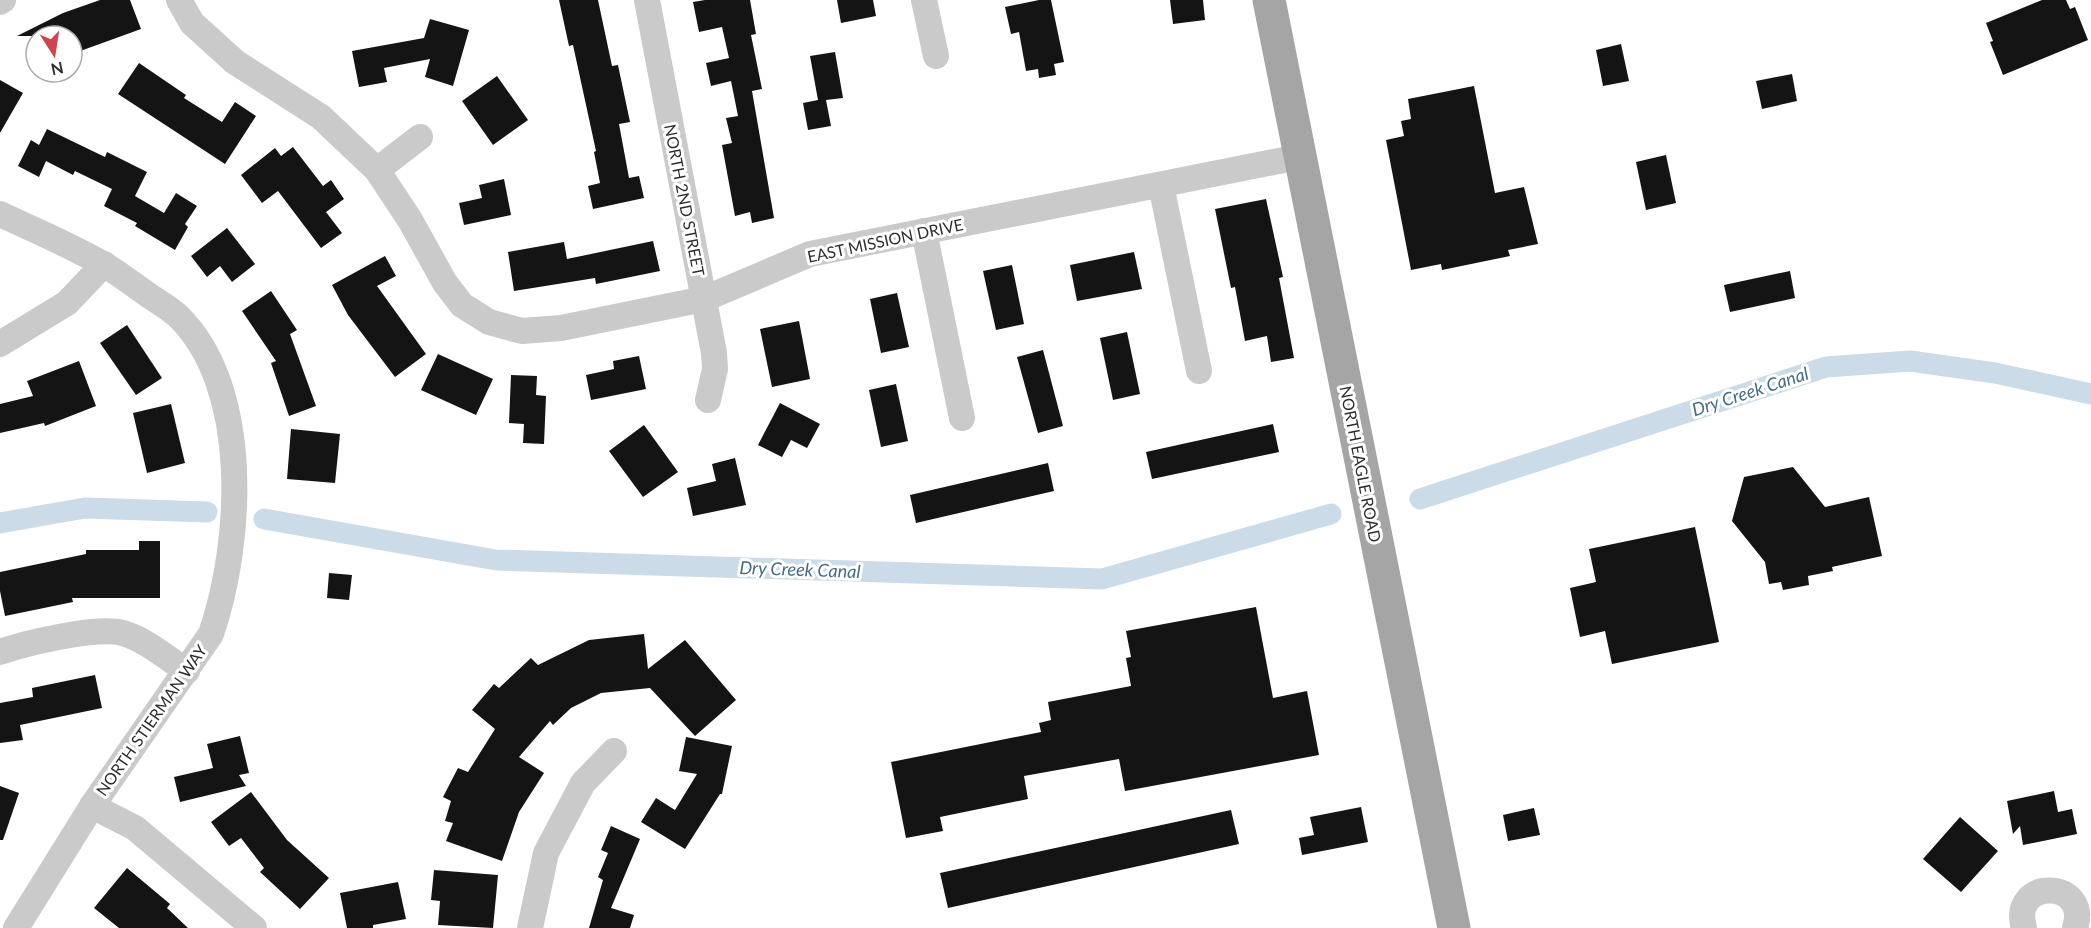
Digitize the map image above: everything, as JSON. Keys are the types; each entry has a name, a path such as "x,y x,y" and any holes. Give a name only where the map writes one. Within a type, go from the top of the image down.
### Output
{"main road":[{"name":"NORTH EAGLE ROAD","path":"1269,0 1454,928"}],"street":[{"name":"EAST MISSION DRIVE","path":"179,0 192,23 235,62 321,117 376,170 410,220 445,283 462,305 489,322 522,331 561,328 704,299 810,254 1299,157"},
{"name":"NORTH 2ND STREET","path":"647,0 714,353 715,369 708,400"},
{"path":"924,0 936,56"},
{"path":"376,170 420,137"},
{"path":"1161,185 1198,371"},
{"name":"NORTH STIERMAN WAY","path":"0,214 104,264 177,316 201,344 217,377 229,416 233,505 231,545 222,601 210,634 187,672 92,806 16,928"},
{"path":"924,231 962,418"},
{"path":"0,344 68,303 104,264"},
{"path":"0,652 91,632 122,633 144,643 187,672"},
{"path":"530,928 546,853 583,783 614,751"},
{"path":"92,806 135,828 254,928"},
{"path":"2024,928 2022,918 2028,901 2034,894 2052,890 2068,897 2074,904 2077,912 2075,928"}],"building":[{"path":"100,0 130,0 141,29 84,50 84,24 41,24 63,13"},
{"path":"559,0 598,0 612,66 618,65 630,122 619,124 629,178 639,176 644,198 593,209 588,186 600,183 594,152 596,151 573,45 569,46"},
{"path":"750,0 756,34 751,35 762,89 752,91 774,218 752,223 750,212 735,216 722,145 732,143 726,118 738,116 731,81 711,86 706,63 729,58 722,27 699,32 693,2"},
{"path":"837,0 873,0 876,16 841,23"},
{"path":"1039,0 1051,0 1064,62 1054,64 1056,75 1039,78 1038,69 1026,71 1019,32 1011,34 1005,7"},
{"path":"1170,0 1203,0 1205,20 1173,24"},
{"path":"2042,0 2066,0 2070,9 2075,7 2088,40 2003,75 1990,42 1993,41 1986,23"},
{"path":"430,19 469,30 453,86 425,77 430,59 384,68 387,82 359,87 352,51 424,38"},
{"path":"1621,44 1629,81 1603,86 1596,50"},
{"path":"835,52 843,98 826,100 831,126 808,130 803,103 818,100 810,56"},
{"path":"139,63 186,95 184,98 222,122 235,102 256,116 225,164 118,94"},
{"path":"1792,74 1797,101 1762,109 1756,81"},
{"path":"497,76 528,120 493,145 462,101"},
{"path":"0,80 23,93 0,133"},
{"path":"1474,86 1495,193 1524,187 1538,244 1508,250 1510,256 1442,270 1441,264 1411,270 1386,140 1404,136 1401,121 1411,119 1408,99"},
{"path":"47,129 105,157 107,152 147,172 135,196 164,213 176,193 197,206 185,224 188,227 175,250 135,226 137,223 104,206 112,189 75,171 73,175 46,161 39,177 18,166 31,140 39,145"},
{"path":"293,147 323,186 331,180 344,199 326,212 342,233 321,248 278,191 262,203 241,175 275,148 281,156"},
{"path":"1666,155 1676,203 1646,210 1636,162"},
{"path":"504,179 511,215 464,225 459,203 482,198 479,185"},
{"path":"1266,199 1283,277 1279,278 1294,358 1271,362 1267,336 1245,341 1235,287 1231,288 1215,209"},
{"path":"227,228 255,264 232,282 220,266 207,277 191,256"},
{"path":"653,241 660,271 596,284 595,278 514,291 508,252 564,242 567,259"},
{"path":"1134,252 1142,289 1077,301 1070,265"},
{"path":"385,256 396,276 377,286 426,354 395,377 348,315 332,285"},
{"path":"1012,265 1024,324 996,330 983,271"},
{"path":"1790,271 1795,298 1730,312 1724,285"},
{"path":"271,291 297,330 290,334 316,406 289,416 271,363 276,361 242,311"},
{"path":"897,293 909,347 881,353 870,299"},
{"path":"799,321 810,379 772,387 760,329"},
{"path":"127,325 162,378 136,395 100,343"},
{"path":"1127,332 1140,394 1113,400 1100,338"},
{"path":"1043,350 1063,426 1038,433 1017,357"},
{"path":"438,354 493,379 476,415 421,390"},
{"path":"639,356 646,389 591,400 586,375 614,369 613,361"},
{"path":"79,361 96,406 45,426 44,423 0,433 0,404 33,396 27,381"},
{"path":"511,375 537,376 536,395 546,396 544,444 523,443 524,424 509,423"},
{"path":"896,384 908,441 881,447 869,390"},
{"path":"780,403 820,424 807,448 791,440 782,457 758,445"},
{"path":"171,404 185,463 147,473 133,413"},
{"path":"1273,424 1279,452 1152,479 1146,452"},
{"path":"644,425 678,472 643,497 609,451"},
{"path":"291,429 340,434 335,483 287,479"},
{"path":"735,458 746,505 693,516 687,488 716,481 712,464"},
{"path":"1048,463 1054,491 916,523 910,495"},
{"path":"1793,467 1825,507 1869,497 1882,556 1832,567 1833,571 1808,576 1809,585 1783,590 1781,582 1769,584 1765,562 1732,521 1744,477"},
{"path":"1695,527 1719,642 1612,664 1605,631 1580,637 1570,588 1596,582 1589,549"},
{"path":"139,541 160,541 160,598 72,598 73,602 5,616 0,591 0,572 86,554 86,550 139,550"},
{"path":"329,573 352,575 349,600 327,598"},
{"path":"1256,607 1273,698 1307,691 1319,755 1125,791 1119,759 1024,776 1028,799 940,817 943,831 906,838 891,762 1041,732 1039,723 1051,720 1048,702 1131,686 1126,658 1131,657 1126,631"},
{"path":"644,634 648,669 685,640 736,700 695,736 650,688 601,693 571,708 553,725 550,721 519,757 544,773 519,812 502,861 446,841 453,823 445,821 451,801 443,797 458,768 468,772 495,729 472,710 494,684 499,688 531,658 538,665 589,640"},
{"path":"95,675 102,708 20,725 23,740 0,743 0,703 33,697 32,688"},
{"path":"240,736 249,773 239,775 246,786 180,802 174,777 213,768 207,744"},
{"path":"686,737 732,746 722,794 685,849 641,822 656,798 675,810 697,774 679,771"},
{"path":"0,786 19,793 3,840 0,840"},
{"path":"2054,791 2058,812 2072,809 2077,834 2023,845 2020,826 2013,834 2007,801"},
{"path":"251,792 287,840 329,878 300,909 260,872 264,868 241,838 229,846 211,822"},
{"path":"1361,807 1368,842 1302,855 1299,838 1314,835 1310,817"},
{"path":"1534,808 1540,835 1508,841 1503,815"},
{"path":"1231,810 1239,844 948,908 940,873"},
{"path":"1960,817 1998,851 1961,892 1923,859"},
{"path":"611,826 640,839 611,908 634,915 630,928 589,928 603,880 598,877 608,853 601,850"},
{"path":"127,868 170,904 167,908 188,928 119,928 94,908"},
{"path":"434,870 498,875 493,928 438,925 440,901 431,900"},
{"path":"398,882 406,919 373,925 373,928 347,928 340,893"}],"waterway":[{"name":"Dry Creek Canal","path":"1420,499 1826,367 1910,361 1995,373 2091,394"},
{"name":"Dry Creek Canal","path":"0,523 85,508 207,512"},
{"name":"Dry Creek Canal","path":"264,519 496,560 1102,579 1331,514"}]}
